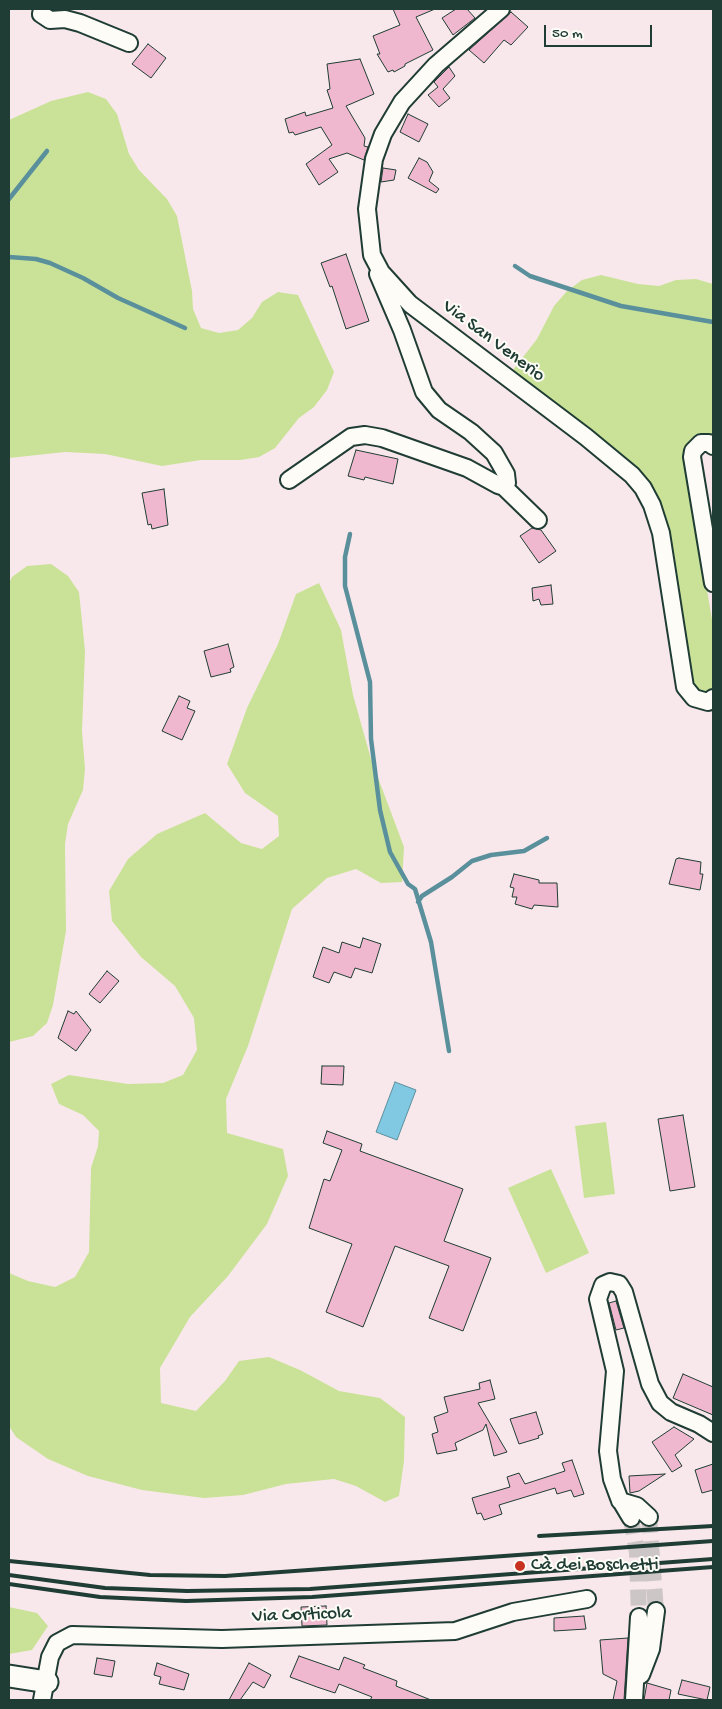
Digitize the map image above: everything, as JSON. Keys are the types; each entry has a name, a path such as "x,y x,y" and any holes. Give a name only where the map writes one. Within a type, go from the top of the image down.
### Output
{"main road":[{"path":"9,1676 44,1691"}],"street":[{"path":"42,9 41,14 50,20 65,19 80,23 129,43"},
{"name":"Via San Venerio","path":"501,9 436,65 402,102 384,134 374,159 367,209 372,255 381,272 410,304 586,437 632,475 643,488 652,504 660,534 685,688 689,694 701,701 708,702 713,698"},
{"path":"372,255 424,392 439,410 471,432 494,453 506,474 507,483 504,487"},
{"path":"289,480 350,437 365,435 382,438 467,468 504,487 538,520"},
{"path":"713,446 709,443 701,444 694,451 692,457 713,583"},
{"path":"631,1518 620,1501 612,1478 608,1451 614,1372 598,1299 603,1285 610,1282 619,1284 624,1292 650,1384 660,1403 671,1412 699,1424 713,1433"},
{"path":"620,1501 637,1506 649,1517"},
{"name":"Via Corticola","path":"44,1691 50,1657 58,1642 72,1635 222,1639 455,1631 513,1612 587,1599"},
{"path":"635,1695 651,1648 656,1611"},
{"path":"635,1695 639,1617"}],"green space":[{"path":"88,92 106,99 117,114 129,154 139,170 167,199 177,216 192,291 193,309 201,328 219,333 238,330 252,318 262,302 278,292 298,295 334,372 327,390 314,407 299,418 275,448 259,457 241,460 201,460 162,466 105,454 65,452 9,458 9,120 51,101"},
{"path":"601,275 638,284 659,286 676,280 696,279 713,284 713,437 699,436 685,457 713,626 713,689 707,694 698,691 692,684 668,532 591,431 513,370 537,339 554,306 567,291 582,280"},
{"path":"51,564 68,576 79,592 85,651 82,731 85,769 83,790 68,824 65,844 66,931 53,1005 47,1023 33,1036 9,1042 9,583 12,577 27,566"},
{"path":"319,583 341,630 353,695 371,759 404,847 402,882 381,883 356,869 327,878 292,909 248,1046 226,1099 227,1133 283,1149 288,1176 267,1224 228,1276 190,1317 160,1368 161,1403 196,1411 225,1381 239,1361 269,1357 300,1370 339,1391 380,1398 405,1417 404,1461 399,1496 385,1502 356,1486 334,1479 286,1484 243,1495 204,1498 142,1490 88,1476 48,1459 16,1437 9,1426 9,1273 28,1281 55,1287 75,1277 89,1252 91,1168 98,1146 99,1131 83,1115 59,1104 51,1084 69,1075 128,1084 163,1083 183,1075 197,1050 194,1018 175,986 141,957 112,921 109,891 128,859 157,834 205,813 241,843 262,849 279,836 278,816 245,793 227,764 247,708 278,644 296,594"},
{"path":"606,1122 615,1194 584,1198 575,1126"},
{"path":"551,1169 589,1253 546,1273 508,1188"},
{"path":"9,1607 37,1613 48,1626 32,1650 9,1654"}],"water":[{"path":"395,1082 416,1090 397,1140 376,1132"}],"building":[{"path":"393,9 435,9 416,17 433,50 405,64 405,66 394,72 393,70 388,72 377,54 380,54 373,36 400,25"},
{"path":"456,9 467,9 475,18 453,35 442,18"},
{"path":"511,12 528,27 511,45 504,40 484,63 469,50"},
{"path":"148,44 166,58 151,78 132,64"},
{"path":"360,59 374,94 346,106 365,138 364,146 368,147 364,160 347,153 329,159 338,172 319,185 306,164 332,145 321,127 295,135 293,132 289,133 285,119 305,112 306,116 333,108 327,90 330,89 327,64"},
{"path":"449,67 455,76 443,89 450,98 439,107 428,95 438,87 434,82"},
{"path":"408,114 428,124 419,142 400,132"},
{"path":"419,158 427,162 433,172 429,181 439,189 436,193 408,178"},
{"path":"383,168 396,170 394,180 381,182"},
{"path":"346,254 369,321 346,329 332,286 330,287 321,263"},
{"path":"356,450 398,459 393,484 365,477 364,480 348,476"},
{"path":"164,489 168,525 152,529 151,524 148,525 142,493"},
{"path":"532,528 541,530 556,551 539,563 520,536"},
{"path":"551,585 553,604 541,605 539,599 533,601 532,588"},
{"path":"228,644 234,667 230,669 231,672 211,677 204,651"},
{"path":"179,696 190,701 187,708 195,711 182,740 162,731"},
{"path":"676,859 701,862 700,874 703,874 700,890 669,884"},
{"path":"514,874 539,880 539,883 557,883 558,907 534,905 532,909 515,904 517,897 512,897 514,888 510,887"},
{"path":"363,938 381,944 372,973 355,968 351,978 334,972 329,983 313,977 323,947 339,953 342,942 360,948"},
{"path":"107,971 119,981 100,1003 89,994"},
{"path":"68,1011 74,1014 76,1011 91,1030 76,1051 58,1038"},
{"path":"322,1066 344,1066 343,1085 321,1084"},
{"path":"683,1115 695,1187 670,1191 658,1119"},
{"path":"327,1131 362,1144 360,1151 463,1189 444,1241 491,1258 463,1331 429,1318 449,1266 395,1246 363,1327 326,1312 352,1244 309,1228 324,1179 330,1181 342,1150 323,1143"},
{"path":"616,1301 624,1328 616,1330 609,1303"},
{"path":"683,1374 713,1387 713,1415 673,1398"},
{"path":"490,1380 495,1399 478,1403 507,1452 494,1456 486,1424 483,1430 455,1443 457,1450 437,1454 432,1434 438,1432 434,1417 448,1412 444,1397 480,1389 479,1383"},
{"path":"536,1412 543,1434 538,1436 539,1438 519,1444 510,1419"},
{"path":"674,1427 694,1439 675,1455 682,1466 672,1472 652,1442"},
{"path":"572,1460 584,1494 574,1497 571,1490 557,1494 555,1488 499,1505 502,1514 484,1520 481,1513 477,1514 472,1498 510,1487 507,1477 519,1473 525,1484 565,1471 562,1463"},
{"path":"713,1464 713,1490 702,1493 695,1470"},
{"path":"665,1474 639,1491 630,1493 629,1476"},
{"path":"326,1606 327,1625 302,1626 301,1607"},
{"path":"584,1616 586,1629 554,1631 554,1618"},
{"path":"628,1638 624,1700 613,1700 617,1681 603,1674 600,1640"},
{"path":"299,1656 339,1670 344,1657 365,1665 363,1668 397,1681 396,1686 431,1700 370,1700 372,1697 339,1684 335,1693 317,1687 290,1677"},
{"path":"97,1658 115,1661 112,1677 94,1674"},
{"path":"157,1663 189,1674 184,1690 159,1684 161,1677 154,1675"},
{"path":"249,1663 271,1675 264,1688 253,1682 240,1700 229,1700"},
{"path":"682,1680 710,1687 707,1700 678,1694"},
{"path":"647,1683 671,1690 669,1700 644,1700"}],"waterway":[{"path":"9,199 47,151"},
{"path":"9,257 36,259 50,263 83,278 118,298 185,328"},
{"path":"515,266 530,276 621,306 713,322"},
{"path":"350,534 345,557 345,586 370,682 371,739 380,810 390,852 408,884 415,889 431,942 449,1051"},
{"path":"418,902 422,896 452,877 472,861 491,855 524,851 547,838"}],"tunnel":[{"path":"649,1517 656,1611"},
{"path":"631,1518 637,1553 639,1617"}],"railway":[{"path":"541,1536 539,1536 713,1526"},
{"path":"9,1561 150,1575 225,1576 713,1541"},
{"path":"9,1575 105,1588 187,1591 310,1589 713,1559"},
{"path":"9,1584 100,1597 186,1601 312,1597 713,1567"}],"place":[{"name":"Cà dei Boschetti","path":"520,1566"}]}
